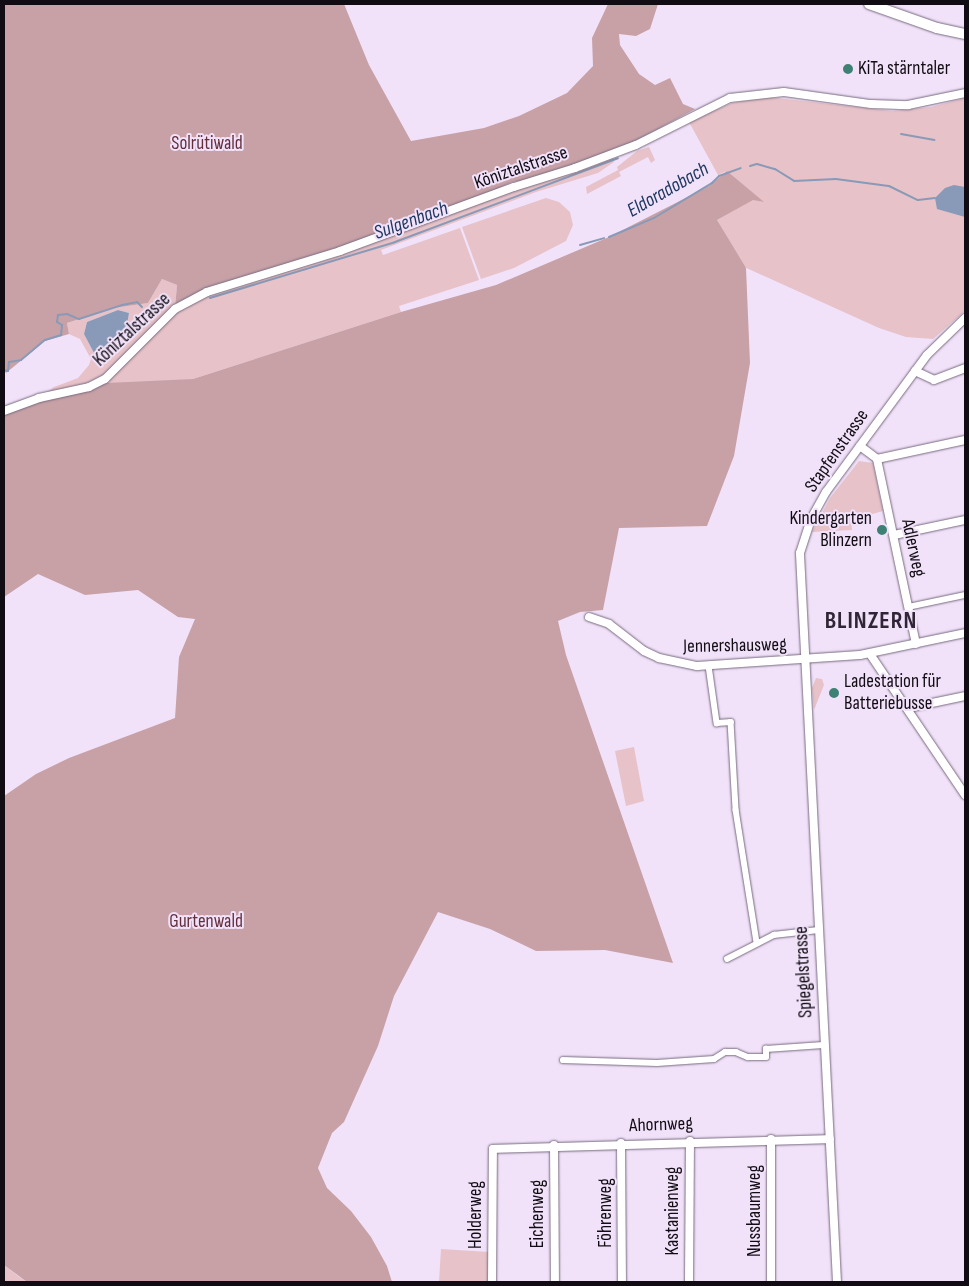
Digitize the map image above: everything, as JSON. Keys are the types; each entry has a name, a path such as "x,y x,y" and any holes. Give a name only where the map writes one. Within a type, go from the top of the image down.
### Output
{"street":[{"path":"869,4 937,28 965,34"},
{"name":"Köniztalstrasse","path":"4,411 39,398 88,387 105,378 175,310 207,292 340,251 575,168 636,145 730,98 784,92 900,105 930,103 965,93"},
{"name":"Stapfenstrasse","path":"805,660 799,564 802,542 817,507 936,343 965,318"},
{"path":"915,371 934,380 965,368"},
{"path":"860,446 877,458 965,440"},
{"name":"Adlerweg","path":"877,458 916,644"},
{"path":"894,535 965,520"},
{"path":"908,607 965,595"},
{"name":"Jennershausweg","path":"589,617 609,624 644,651 659,658 683,665 709,666 870,654 965,633"},
{"path":"870,654 965,795"},
{"name":"Spiegelstrasse","path":"805,660 823,1045 837,1282"},
{"path":"709,666 718,723 732,722 736,810 756,943"},
{"path":"908,708 965,696"},
{"path":"726,959 756,943 786,932 818,930"},
{"path":"563,1060 656,1063 714,1059 725,1052 736,1052 748,1057 766,1057 766,1049 823,1045"},
{"name":"Nussbaumweg","path":"771,1139 771,1282"},
{"name":"Ahornweg","path":"493,1148 690,1141 830,1139"},
{"name":"Kastanienweg","path":"689,1282 690,1141"},
{"name":"Föhrenweg","path":"622,1143 622,1282"},
{"name":"Eichenweg","path":"554,1145 555,1282"},
{"name":"Holderweg","path":"492,1282 493,1148"}],"shaded area":[{"path":"768,97 892,111 931,107 965,98 965,311 933,339 906,337 879,328 742,266 717,220 753,199 763,202 727,171 718,175 689,122 732,103"},
{"path":"649,147 655,160 651,163 648,157 619,172 621,176 587,194 586,187 618,170 617,167 637,151"},
{"path":"612,154 614,162 598,173 536,192 381,250 383,255 460,228 479,280 399,306 401,312 193,379 39,398 54,387 78,378 89,365 91,359 80,339 69,334 67,323 114,308 148,303 162,279 177,285 175,308 194,298 445,212 512,182 549,177","holes":["118,310 129,313 127,325 108,349 94,353 84,334 87,322"]},
{"path":"546,198 559,202 570,212 573,225 566,241 514,268 481,279 462,227"},
{"path":"859,461 873,463 883,511 851,520 852,530 812,532 830,498"},
{"path":"816,678 822,679 824,685 814,710 812,688"},
{"path":"634,747 644,801 626,806 615,751"},
{"path":"441,1249 489,1252 489,1282 439,1282"},
{"path":"4,1265 18,1276 27,1282 4,1282"}],"green space":[{"name":"Solrütiwald","path":"4,4 344,4 369,65 411,141 484,128 519,116 567,93 593,66 592,38 608,4 658,4 650,29 636,36 619,34 620,45 639,74 655,85 670,78 683,104 695,109 612,154 549,177 512,182 445,212 207,292 175,308 177,285 162,279 148,303 114,308 67,323 69,334 45,341 6,373 4,370"},
{"name":"Gurtenwald","path":"727,171 764,202 753,200 717,220 746,268 750,363 734,456 707,526 619,528 603,610 580,612 558,621 566,655 673,963 605,950 536,951 490,929 438,912 394,996 378,1046 344,1122 332,1133 318,1168 327,1188 351,1211 371,1237 387,1266 392,1282 27,1282 4,1265 4,796 36,774 69,758 175,718 179,657 195,619 178,617 138,590 85,595 38,574 4,597 4,411 39,398 107,383 193,379 401,312 496,285 609,237 709,186"}],"water":[{"path":"954,185 965,187 965,217 937,209 935,198 945,188"},
{"path":"118,310 129,313 127,325 108,349 94,353 84,334 87,322"}],"waterway":[{"path":"901,134 934,140"},
{"name":"Sulgenbach","path":"210,298 395,242 618,158"},
{"name":"Sulgenbach","path":"757,164 775,169 794,181 836,179 889,186 918,200 935,198"},
{"name":"Sulgenbach","path":"750,166 757,164"},
{"name":"Eldoradobach","path":"609,237 654,218 712,183 719,176 741,168"},
{"name":"Eldoradobach","path":"580,245 604,238"},
{"name":"Sulgenbach","path":"4,370 8,371 9,362 21,360 45,340 61,335 62,325 57,322 58,315 67,314 79,319 137,302 142,307"}],"place":[{"name":"KiTa stärntaler","path":"848,69"},
{"name":"Kindergarten Blinzern","path":"882,530"},
{"name":"Ladestation für Batteriebusse","path":"834,693"}],"district":[{"name":"BLINZERN","path":"871,621"}]}
